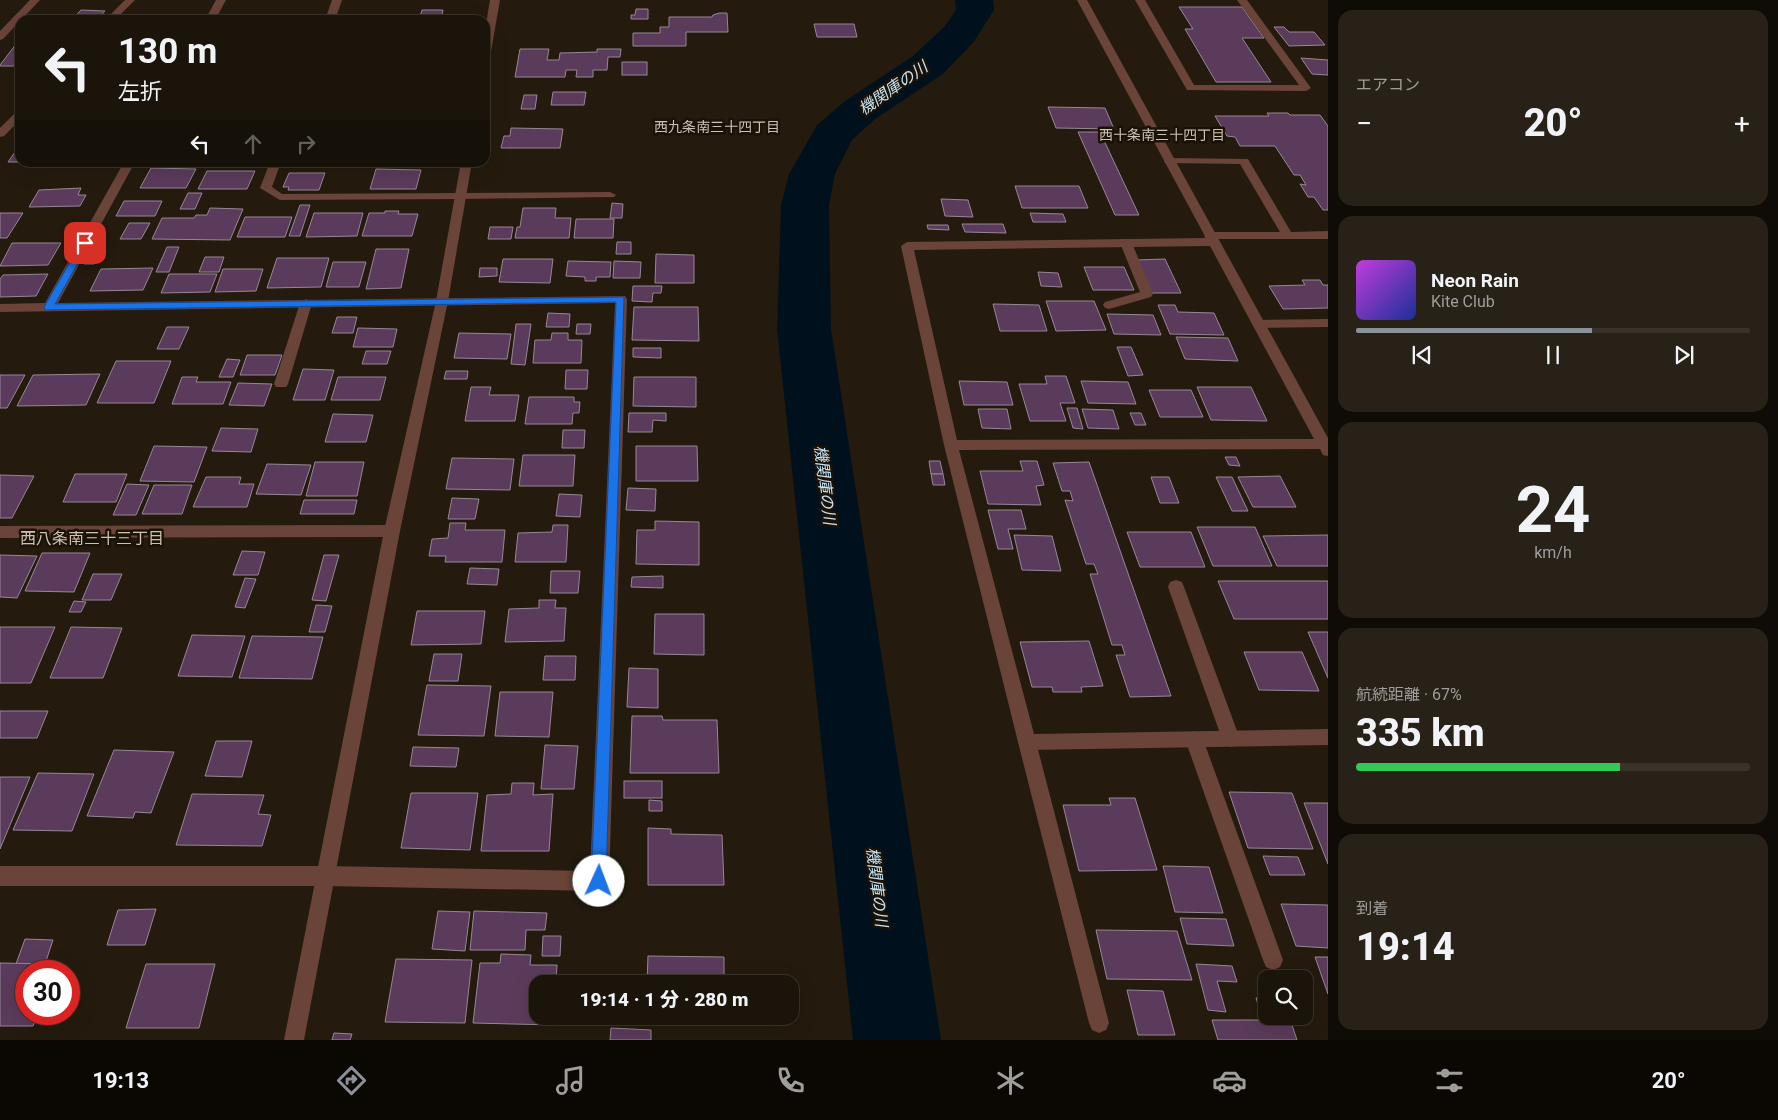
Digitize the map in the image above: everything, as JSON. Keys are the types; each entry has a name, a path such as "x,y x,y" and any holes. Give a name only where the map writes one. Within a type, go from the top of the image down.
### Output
{"street":[{"path":"21,15 35,0"},
{"path":"115,15 130,0"},
{"path":"213,15 221,0"},
{"path":"332,15 337,0"},
{"path":"490,28 495,0"},
{"path":"951,445 1326,448 1082,0"},
{"path":"1140,0 1191,88 1306,88 1242,0"},
{"path":"0,37 15,21"},
{"path":"0,134 15,119"},
{"path":"1170,161 1244,161 1288,236"},
{"path":"49,307 127,167"},
{"path":"274,167 266,188 280,197 610,194"},
{"path":"294,1040 392,531 442,301 466,167"},
{"path":"1099,1023 951,445 907,246 1126,244 1328,235"},
{"path":"1110,305 1147,294 1126,244"},
{"path":"0,308 621,299 599,881 325,876 0,876"},
{"path":"281,384 306,303"},
{"path":"1258,324 1328,323"},
{"path":"0,532 392,531"},
{"path":"1176,587 1231,739"},
{"path":"1027,742 1328,737"},
{"path":"1194,739 1273,960"}],"building":[{"path":"1179,7 1242,7 1264,38 1242,38 1271,82 1216,82 1185,29 1193,29"},
{"path":"636,9 648,9 648,19 631,19 631,15 635,15"},
{"path":"81,10 105,11 101,15 76,15"},
{"path":"422,10 443,10 442,15 420,15"},
{"path":"719,13 727,13 728,32 686,32 686,46 633,46 633,33 660,33 660,27 669,27 669,17 712,17"},
{"path":"814,24 854,24 857,37 817,37"},
{"path":"1274,27 1284,27 1289,32 1314,32 1325,45 1289,46"},
{"path":"15,46 15,66 0,65"},
{"path":"520,49 549,49 547,60 559,60 560,53 597,52 597,49 621,49 620,57 608,57 607,70 593,70 593,77 576,77 577,70 566,70 565,77 515,77"},
{"path":"1301,58 1328,60 1328,75 1312,74"},
{"path":"622,62 647,62 647,75 622,75"},
{"path":"553,92 586,92 584,105 551,105"},
{"path":"524,95 537,95 535,109 521,109"},
{"path":"1048,107 1105,108 1114,129 1056,128"},
{"path":"1267,113 1320,115 1328,126 1328,210 1323,210 1314,197 1308,197 1300,184 1306,185 1300,175 1294,175 1275,146 1240,146 1235,137 1227,136 1215,116 1269,116"},
{"path":"511,128 563,129 560,148 501,148 504,136 510,136"},
{"path":"1078,132 1100,132 1139,215 1115,215"},
{"path":"15,152 15,162 8,162"},
{"path":"151,168 196,169 186,188 140,188"},
{"path":"376,169 421,170 416,189 370,189"},
{"path":"207,171 255,171 247,189 198,189"},
{"path":"289,173 325,173 319,190 288,190 289,187 283,187"},
{"path":"1015,186 1079,186 1088,208 1022,208"},
{"path":"81,188 78,195 86,195 80,206 29,207 39,190"},
{"path":"188,193 202,193 195,209 180,209"},
{"path":"941,199 968,200 973,217 945,216"},
{"path":"124,201 162,201 155,216 116,216"},
{"path":"612,203 623,204 622,218 610,218"},
{"path":"300,205 310,205 300,236 289,236"},
{"path":"210,208 243,209 230,240 152,239 162,218 194,218 196,215 207,215"},
{"path":"523,208 556,208 555,218 571,218 569,238 515,238 517,227 520,227"},
{"path":"385,211 399,211 398,214 418,214 412,236 362,236 369,213 385,213"},
{"path":"0,213 23,213 7,238 0,238"},
{"path":"314,213 363,213 357,236 306,237"},
{"path":"1030,213 1063,214 1066,222 1033,222"},
{"path":"245,217 292,217 285,237 237,237"},
{"path":"576,219 614,219 613,238 574,238"},
{"path":"129,223 150,223 141,239 120,239"},
{"path":"962,224 1003,224 1006,233 965,232"},
{"path":"927,225 948,225 949,230 928,229"},
{"path":"490,227 513,227 511,239 488,239"},
{"path":"617,242 631,242 631,254 616,254"},
{"path":"12,243 61,243 48,265 0,266"},
{"path":"95,245 105,245 94,264 84,264"},
{"path":"167,247 179,247 169,272 156,272"},
{"path":"376,249 409,249 401,288 366,289"},
{"path":"656,254 694,255 694,283 655,283"},
{"path":"205,257 224,257 219,272 199,272"},
{"path":"277,258 329,258 321,287 267,288"},
{"path":"503,259 553,259 550,283 499,282"},
{"path":"1165,259 1181,293 1151,293 1136,260"},
{"path":"568,261 611,262 610,277 596,277 596,281 585,281 585,277 566,276"},
{"path":"614,261 641,262 640,278 613,278"},
{"path":"333,262 366,262 359,287 326,287"},
{"path":"1084,267 1124,267 1134,290 1093,290"},
{"path":"153,268 143,290 90,291 101,269"},
{"path":"480,268 497,268 497,276 479,277"},
{"path":"223,269 263,269 256,291 215,292"},
{"path":"1038,272 1058,273 1062,287 1041,286"},
{"path":"48,274 36,296 0,297 0,279 3,275"},
{"path":"169,274 217,274 210,292 161,293"},
{"path":"1302,280 1320,280 1323,285 1328,285 1328,308 1283,309 1269,286 1305,285"},
{"path":"633,286 662,286 661,293 653,293 652,302 632,301"},
{"path":"1046,301 1094,301 1106,330 1056,331"},
{"path":"993,304 1039,305 1047,331 1000,331"},
{"path":"1158,305 1175,305 1178,312 1214,313 1224,335 1170,334"},
{"path":"634,307 698,307 699,341 632,340"},
{"path":"548,313 570,314 569,327 546,327"},
{"path":"1107,314 1153,315 1161,335 1114,334"},
{"path":"337,317 357,317 353,333 332,333"},
{"path":"516,324 531,324 525,365 511,364"},
{"path":"577,324 591,324 590,334 576,334"},
{"path":"167,327 189,327 179,349 157,349"},
{"path":"358,328 397,329 393,347 353,347"},
{"path":"459,333 511,334 507,359 454,358"},
{"path":"552,333 568,333 568,340 582,340 581,363 533,363 535,340 551,340"},
{"path":"1176,337 1228,338 1238,361 1185,359"},
{"path":"1117,347 1131,347 1143,375 1128,376"},
{"path":"633,348 661,348 661,358 633,357"},
{"path":"366,351 391,351 387,364 362,364"},
{"path":"247,355 282,355 275,375 240,375"},
{"path":"227,359 240,360 233,377 219,377"},
{"path":"116,361 171,361 154,403 97,403"},
{"path":"303,369 334,370 325,400 293,400"},
{"path":"566,370 588,370 587,389 565,389"},
{"path":"446,371 468,371 467,379 444,379"},
{"path":"100,374 86,405 17,406 33,375"},
{"path":"0,375 25,375 7,408 0,408"},
{"path":"1045,376 1066,376 1075,403 1060,403 1066,421 1030,421 1019,384 1047,384"},
{"path":"182,377 198,377 196,382 231,382 223,404 172,404"},
{"path":"338,377 386,377 380,400 331,400"},
{"path":"634,377 696,377 696,407 633,406"},
{"path":"959,381 1007,382 1013,405 964,405"},
{"path":"1081,381 1128,382 1136,404 1088,403"},
{"path":"238,383 272,384 264,406 229,405"},
{"path":"471,387 491,387 489,395 519,395 515,421 465,421"},
{"path":"1197,387 1251,387 1267,421 1211,420"},
{"path":"1149,390 1191,390 1203,417 1160,417"},
{"path":"529,397 574,397 574,402 580,402 579,413 573,413 572,424 525,424"},
{"path":"1067,408 1077,408 1083,429 1073,428"},
{"path":"978,409 1007,409 1011,429 982,428"},
{"path":"1082,409 1113,410 1119,429 1088,428"},
{"path":"629,413 666,413 666,421 653,420 652,432 628,432"},
{"path":"1130,413 1141,413 1146,425 1135,425"},
{"path":"333,414 373,415 366,442 325,442"},
{"path":"221,428 258,429 251,452 212,451"},
{"path":"563,430 585,430 584,448 562,448"},
{"path":"154,446 207,447 194,482 140,481"},
{"path":"636,446 697,446 698,481 636,481"},
{"path":"523,455 575,455 573,486 519,486"},
{"path":"1225,457 1236,457 1240,466 1229,465"},
{"path":"452,458 514,459 510,490 446,489"},
{"path":"929,461 940,461 943,474 931,474"},
{"path":"1020,461 1037,461 1044,485 1036,486 1041,505 988,504 980,471 1023,471"},
{"path":"315,462 364,462 357,496 306,496"},
{"path":"1089,462 1171,696 1130,697 1116,655 1125,655 1122,645 1112,645 1090,574 1098,574 1094,564 1086,564 1065,500 1073,501 1070,491 1062,491 1053,463"},
{"path":"267,464 311,465 301,495 256,494"},
{"path":"75,474 127,474 116,502 63,502"},
{"path":"931,474 943,474 945,485 933,485"},
{"path":"0,475 34,476 12,518 0,518"},
{"path":"1280,476 1296,507 1253,507 1238,477"},
{"path":"206,477 241,477 239,484 254,484 247,507 193,507"},
{"path":"1151,477 1169,477 1179,503 1160,503"},
{"path":"1216,477 1232,477 1248,511 1232,511"},
{"path":"127,484 149,485 136,515 113,515"},
{"path":"154,485 192,485 182,514 142,514"},
{"path":"628,488 656,489 655,511 626,510"},
{"path":"559,494 582,495 580,517 556,516"},
{"path":"452,498 479,499 475,519 448,519"},
{"path":"304,500 357,500 354,514 300,514"},
{"path":"988,510 1021,510 1026,529 1008,529 1013,549 998,549"},
{"path":"655,521 699,522 699,565 636,564 637,530 655,530"},
{"path":"450,523 466,523 465,530 505,530 502,562 445,562 446,556 429,556 432,539 448,538"},
{"path":"553,525 568,525 566,562 515,562 518,533 552,532"},
{"path":"1197,527 1255,527 1272,566 1213,566"},
{"path":"1127,532 1191,532 1205,567 1140,567"},
{"path":"1014,535 1052,536 1061,571 1022,570"},
{"path":"1328,535 1328,566 1277,566 1263,536"},
{"path":"242,551 265,552 258,575 233,575"},
{"path":"42,553 90,553 74,592 25,591"},
{"path":"0,555 37,556 17,598 0,597"},
{"path":"324,555 339,555 326,601 312,600"},
{"path":"470,568 499,569 497,585 467,584"},
{"path":"551,571 580,571 578,593 550,593"},
{"path":"93,574 122,574 111,600 82,600"},
{"path":"663,576 663,588 631,587 632,577"},
{"path":"245,578 256,579 245,608 235,607"},
{"path":"1218,581 1328,581 1328,619 1234,619"},
{"path":"539,600 556,600 555,608 566,608 564,641 505,642 509,609 539,608"},
{"path":"74,601 86,602 81,612 69,612"},
{"path":"316,605 332,606 325,632 309,632"},
{"path":"417,611 485,611 481,644 411,645"},
{"path":"655,614 704,614 704,655 654,654"},
{"path":"0,627 55,627 31,683 0,683"},
{"path":"71,627 122,628 103,678 50,678"},
{"path":"1308,632 1328,632 1328,678"},
{"path":"192,635 245,636 232,677 178,676"},
{"path":"252,636 323,637 312,679 239,678"},
{"path":"1089,641 1103,686 1081,687 1082,692 1053,692 1052,687 1032,687 1020,642"},
{"path":"1244,652 1302,652 1319,691 1259,690"},
{"path":"434,654 462,654 458,681 429,681"},
{"path":"545,656 576,656 575,680 543,680"},
{"path":"629,668 658,669 658,708 627,707"},
{"path":"427,685 491,686 484,736 418,735"},
{"path":"500,692 553,692 549,737 495,736"},
{"path":"0,711 48,711 37,738 0,738"},
{"path":"632,716 662,716 663,720 717,720 719,773 630,773"},
{"path":"216,741 252,741 242,777 205,776"},
{"path":"545,745 578,746 574,789 541,789"},
{"path":"413,747 459,748 456,767 410,766"},
{"path":"114,750 174,752 151,813 135,812 133,818 87,816"},
{"path":"38,773 94,774 72,831 13,830"},
{"path":"0,777 30,777 0,849"},
{"path":"624,781 662,781 662,798 624,798"},
{"path":"512,783 534,783 533,795 553,794 549,851 481,851 487,795 511,794"},
{"path":"1229,792 1292,793 1313,849 1248,848"},
{"path":"411,793 478,793 470,850 401,848"},
{"path":"192,794 264,795 258,814 271,815 262,846 176,845"},
{"path":"1109,798 1135,798 1157,870 1079,871 1063,805 1111,805"},
{"path":"649,800 662,801 662,811 649,811"},
{"path":"1304,803 1328,803 1328,864"},
{"path":"648,828 671,829 671,834 722,835 724,885 648,885"},
{"path":"1263,856 1298,857 1305,875 1270,875"},
{"path":"1163,866 1209,867 1223,913 1175,912"},
{"path":"1281,904 1328,905 1328,948 1296,946"},
{"path":"156,909 145,945 107,945 118,910"},
{"path":"438,911 470,912 465,951 432,949"},
{"path":"474,911 547,913 545,930 526,930 525,950 470,950"},
{"path":"1180,918 1226,919 1234,946 1187,944"},
{"path":"1096,930 1177,931 1192,980 1107,979"},
{"path":"543,936 561,936 560,956 542,956"},
{"path":"25,939 53,940 46,960 17,960"},
{"path":"501,954 531,955 530,965 557,965 556,975 529,975 529,1024 473,1023 480,963 500,963"},
{"path":"648,956 724,957 724,975 647,975"},
{"path":"1315,957 1328,957 1328,994"},
{"path":"396,959 472,960 465,1023 385,1022"},
{"path":"0,963 15,963 15,1025 33,1025 0,1026"},
{"path":"146,964 215,964 199,1028 126,1028"},
{"path":"1196,964 1232,966 1237,982 1217,981 1226,1012 1208,1010"},
{"path":"1127,990 1163,991 1175,1035 1138,1035"},
{"path":"1212,1020 1258,1020 1258,1025 1292,1025 1297,1040 1218,1040"},
{"path":"611,1028 651,1030 651,1040 610,1040"},
{"path":"334,1033 352,1034 350,1040 332,1040"}],"waterway":[{"name":"機関庫の川","path":"897,1040 804,329 805,205 812,174 833,134 860,110 928,65 959,35 975,10 974,0"}],"district":[{"name":"西九条南三十四丁目","path":"717,127"},
{"name":"西十条南三十四丁目","path":"1162,135"},
{"name":"西八条南三十三丁目","path":"92,538"}],"route":[{"path":"85,243 49,307 621,299 599,881"}]}
